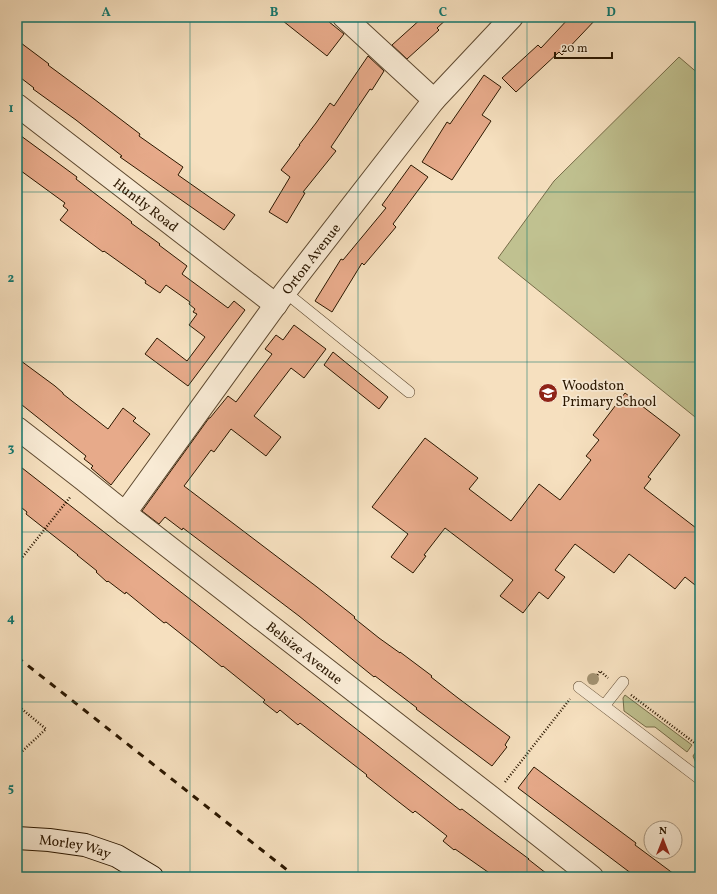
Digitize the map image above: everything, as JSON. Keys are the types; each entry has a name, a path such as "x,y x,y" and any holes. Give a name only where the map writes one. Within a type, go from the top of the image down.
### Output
{"street":[{"path":"344,17 434,100"},
{"name":"Orton Avenue","path":"125,513 280,298 434,100 512,17"},
{"name":"Huntly Road","path":"17,105 280,298"},
{"name":"Belsize Avenue","path":"17,428 592,877"},
{"name":"Morley Way","path":"17,838 49,840 85,845 117,856 152,877"}],"lane":[{"path":"280,298 409,392"},
{"path":"604,706 621,684"},
{"path":"579,687 700,779"}],"path":[{"path":"17,564 84,480"},
{"path":"492,798 585,679 592,683 600,671 621,684 700,747"},
{"path":"17,705 46,728 17,756"}],"green space":[{"path":"679,57 700,75 700,421 498,258 554,181"},
{"path":"625,695 692,745 687,752 655,727 646,727 624,711 623,698"},
{"path":"697,750 700,752 700,770 693,756"}],"building":[{"path":"278,17 323,17 344,34 327,56"},
{"path":"423,17 449,17 437,28 439,30 407,59 392,45"},
{"path":"570,17 598,17 562,55 559,52 516,92 502,78 538,45 541,48"},
{"path":"17,40 140,134 139,136 183,167 178,175 235,215 224,230 120,157 122,156 33,89 34,88 17,75"},
{"path":"368,56 384,71 331,147 336,151 303,192 305,193 287,223 269,212 290,177 281,170 330,103 334,106"},
{"path":"484,75 501,87 482,115 491,121 452,180 422,162 447,122 450,124"},
{"path":"17,133 77,177 76,179 187,266 182,274 228,308 234,301 245,310 188,386 145,354 157,338 187,361 205,337 189,325 197,314 193,312 195,309 189,304 190,302 166,285 160,293 145,283 146,281 104,251 103,252 60,220 68,210 63,206 65,203 17,168"},
{"path":"411,165 428,177 393,224 396,227 364,265 362,263 332,312 315,301 341,259 343,260 386,208 382,205"},
{"path":"294,325 326,349 304,378 291,368 254,416 281,437 266,456 231,429 214,452 211,450 184,486 317,587 379,638 432,676 431,677 510,737 505,745 507,747 492,766 375,676 374,677 299,616 183,528 182,530 165,517 159,524 142,511 209,418 228,396 236,402 272,354 265,349 276,335 283,340"},
{"path":"333,352 388,397 379,409 324,365"},
{"path":"17,358 55,386 108,429 123,408 136,418 133,421 150,434 111,485 91,468 93,466 84,459 86,456 17,401"},
{"path":"625,393 680,435 648,477 651,479 644,488 700,531 700,589 685,577 675,589 629,554 614,573 575,544 555,570 565,577 548,599 539,592 523,613 500,596 513,580 445,528 424,555 426,556 413,573 391,557 408,534 372,507 425,438 478,478 469,489 511,521 539,484 560,500 591,460 586,456 599,440 593,435"},
{"path":"17,464 460,810 462,809 551,877 495,877 455,849 454,850 443,841 447,836 415,811 413,813 300,723 298,725 280,710 277,713 263,702 265,700 166,622 164,623 126,592 125,594 108,581 107,582 96,572 97,571 26,514 27,512 17,504"},
{"path":"534,767 636,843 635,845 643,851 643,860 655,860 678,877 636,877 518,788"}],"railway":[{"path":"17,657 296,877"}],"place":[{"name":"Woodston Primary School","path":"548,393"}]}
